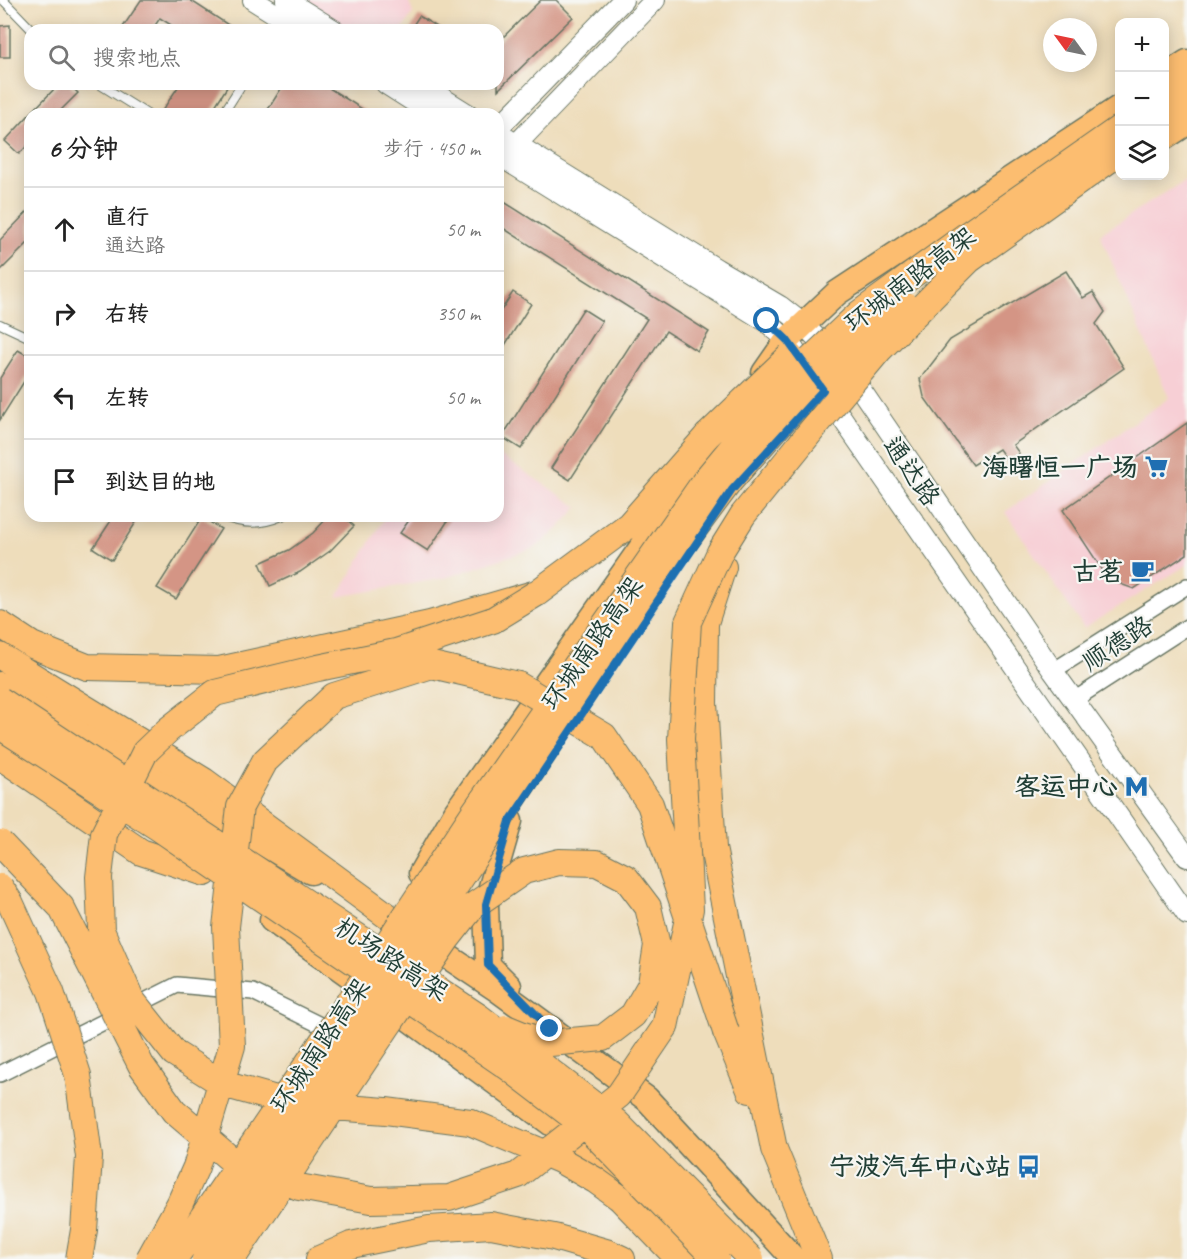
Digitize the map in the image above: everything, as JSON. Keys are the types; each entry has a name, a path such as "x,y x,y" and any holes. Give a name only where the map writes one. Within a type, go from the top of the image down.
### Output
{"highway":[{"path":"1169,93 1187,81"},
{"path":"1169,117 1187,104"},
{"name":"环城南路高架","path":"205,1259 321,1089 664,569 723,489 799,402 865,336 971,244 1115,131"},
{"name":"环城南路高架","path":"174,1259 307,1065 472,814 707,478 784,385 860,313 1115,154"},
{"path":"0,843 61,907 141,1065 174,1111 228,1157 299,1187 371,1200 449,1198 518,1174 618,1095 665,1027 690,909 681,739 688,622 720,552 743,515 816,424 971,244"},
{"path":"679,1259 620,1198 595,1180 560,1160 470,1122 386,1111 294,1104 223,1084 174,1053 130,999 101,930 99,877 104,834 145,752 168,730 215,693 396,652 493,620 537,593 629,525 707,436 842,306 890,272 971,244"},
{"path":"743,515 705,623 704,703 712,848 774,1149"},
{"path":"0,624 32,645 87,667 219,670 430,624 537,593"},
{"path":"0,656 204,781 393,920"},
{"path":"149,1259 180,1203 196,1167 232,1046 226,927 240,807 265,761 334,696 432,665 518,685 604,736 650,804 726,1032 819,1259"},
{"name":"机场路高架","path":"0,699 479,1017 616,1122 751,1259"},
{"name":"机场路高架","path":"0,726 159,828 508,1067 589,1129 716,1259"},
{"path":"0,756 141,852 205,873"},
{"path":"232,1259 447,939 473,906 524,871 559,862 597,863 626,878 648,906 657,945 651,984 633,1015 603,1038 550,1043 479,1017"},
{"path":"0,886 10,902 51,992 78,1075 89,1157 84,1230 79,1259"},
{"path":"319,1259 351,1245 429,1229 491,1225 554,1237 622,1259"}],"main road":[{"path":"1169,74 1187,62"},
{"path":"164,1259 352,977 393,920 456,812 795,332 837,293 1115,110"},
{"path":"1169,135 1187,123"},
{"path":"218,1259 387,1002 732,490 823,390 917,299 1115,170"},
{"path":"0,684 393,920 498,990 646,1099 794,1259"},
{"path":"0,738 205,873 387,1002 605,1162 694,1259"},
{"path":"510,821 486,904 488,965 550,1029"}],"street":[{"path":"253,0 283,14 315,24"},
{"path":"504,122 623,0"},
{"path":"506,153 655,0"},
{"path":"395,90 424,108"},
{"path":"430,90 458,108"},
{"name":"通达路","path":"506,153 780,306 823,390 1187,915"},
{"name":"通达路","path":"795,332 846,368 1053,671 1187,857"},
{"name":"顺德路","path":"1053,671 1187,586"},
{"name":"顺德路","path":"1074,700 1187,627"},
{"path":"0,1074 177,984 253,992 320,1025"}],"lane":[{"path":"3,0 26,24"},
{"path":"109,90 137,108"},
{"path":"227,108 238,90"},
{"path":"0,324 24,335"},
{"path":"235,522 267,522"}],"shaded area":[{"path":"302,0 408,0 413,13 406,24 340,24"},
{"path":"1187,179 1187,565 1084,628 1005,512 1169,398 1100,234"},
{"path":"504,458 578,507 537,547 445,578 337,597 382,522 504,522"}],"building":[{"path":"141,0 190,0 227,24 170,24 160,18 156,24 125,24"},
{"path":"541,0 556,0 573,17 504,84 504,36"},
{"path":"419,16 432,24 414,24"},
{"path":"10,25 10,57 0,57 0,26"},
{"path":"53,90 75,90 78,93 63,108 36,108"},
{"path":"176,90 225,90 214,108 164,108"},
{"path":"280,90 332,90 361,108 269,108"},
{"path":"24,120 24,149 19,154 5,141"},
{"path":"504,202 709,332 697,351 666,331 570,480 551,468 647,319 504,229"},
{"path":"24,215 24,247 0,271 0,240"},
{"path":"1066,271 1083,298 1093,292 1105,312 1096,324 1124,368 1013,445 1019,453 1008,462 999,449 973,465 924,397 920,379 950,340"},
{"path":"513,292 531,304 504,347 504,306"},
{"path":"583,309 602,321 521,449 504,438 504,434"},
{"path":"18,350 24,354 24,382 0,420 0,378"},
{"name":"海曙恒一广场","path":"1187,423 1187,554 1134,589 1109,580 1063,510"},
{"path":"110,522 136,522 112,560 93,548"},
{"path":"199,522 210,522 221,529 176,599 157,588"},
{"path":"323,522 350,522 354,526 330,551 300,572 270,586 260,563 289,550 313,533"},
{"path":"408,522 447,522 428,551 400,533"}],"place":[{"name":"海曙恒一广场","path":"1156,467"},
{"name":"古茗","path":"1142,571"},
{"name":"客运中心","path":"1136,786"},
{"name":"宁波汽车中心站","path":"1029,1166"}],"route":[{"path":"550,1029 488,965 486,904 510,821 732,490 823,390 787,340 767,321"}]}
